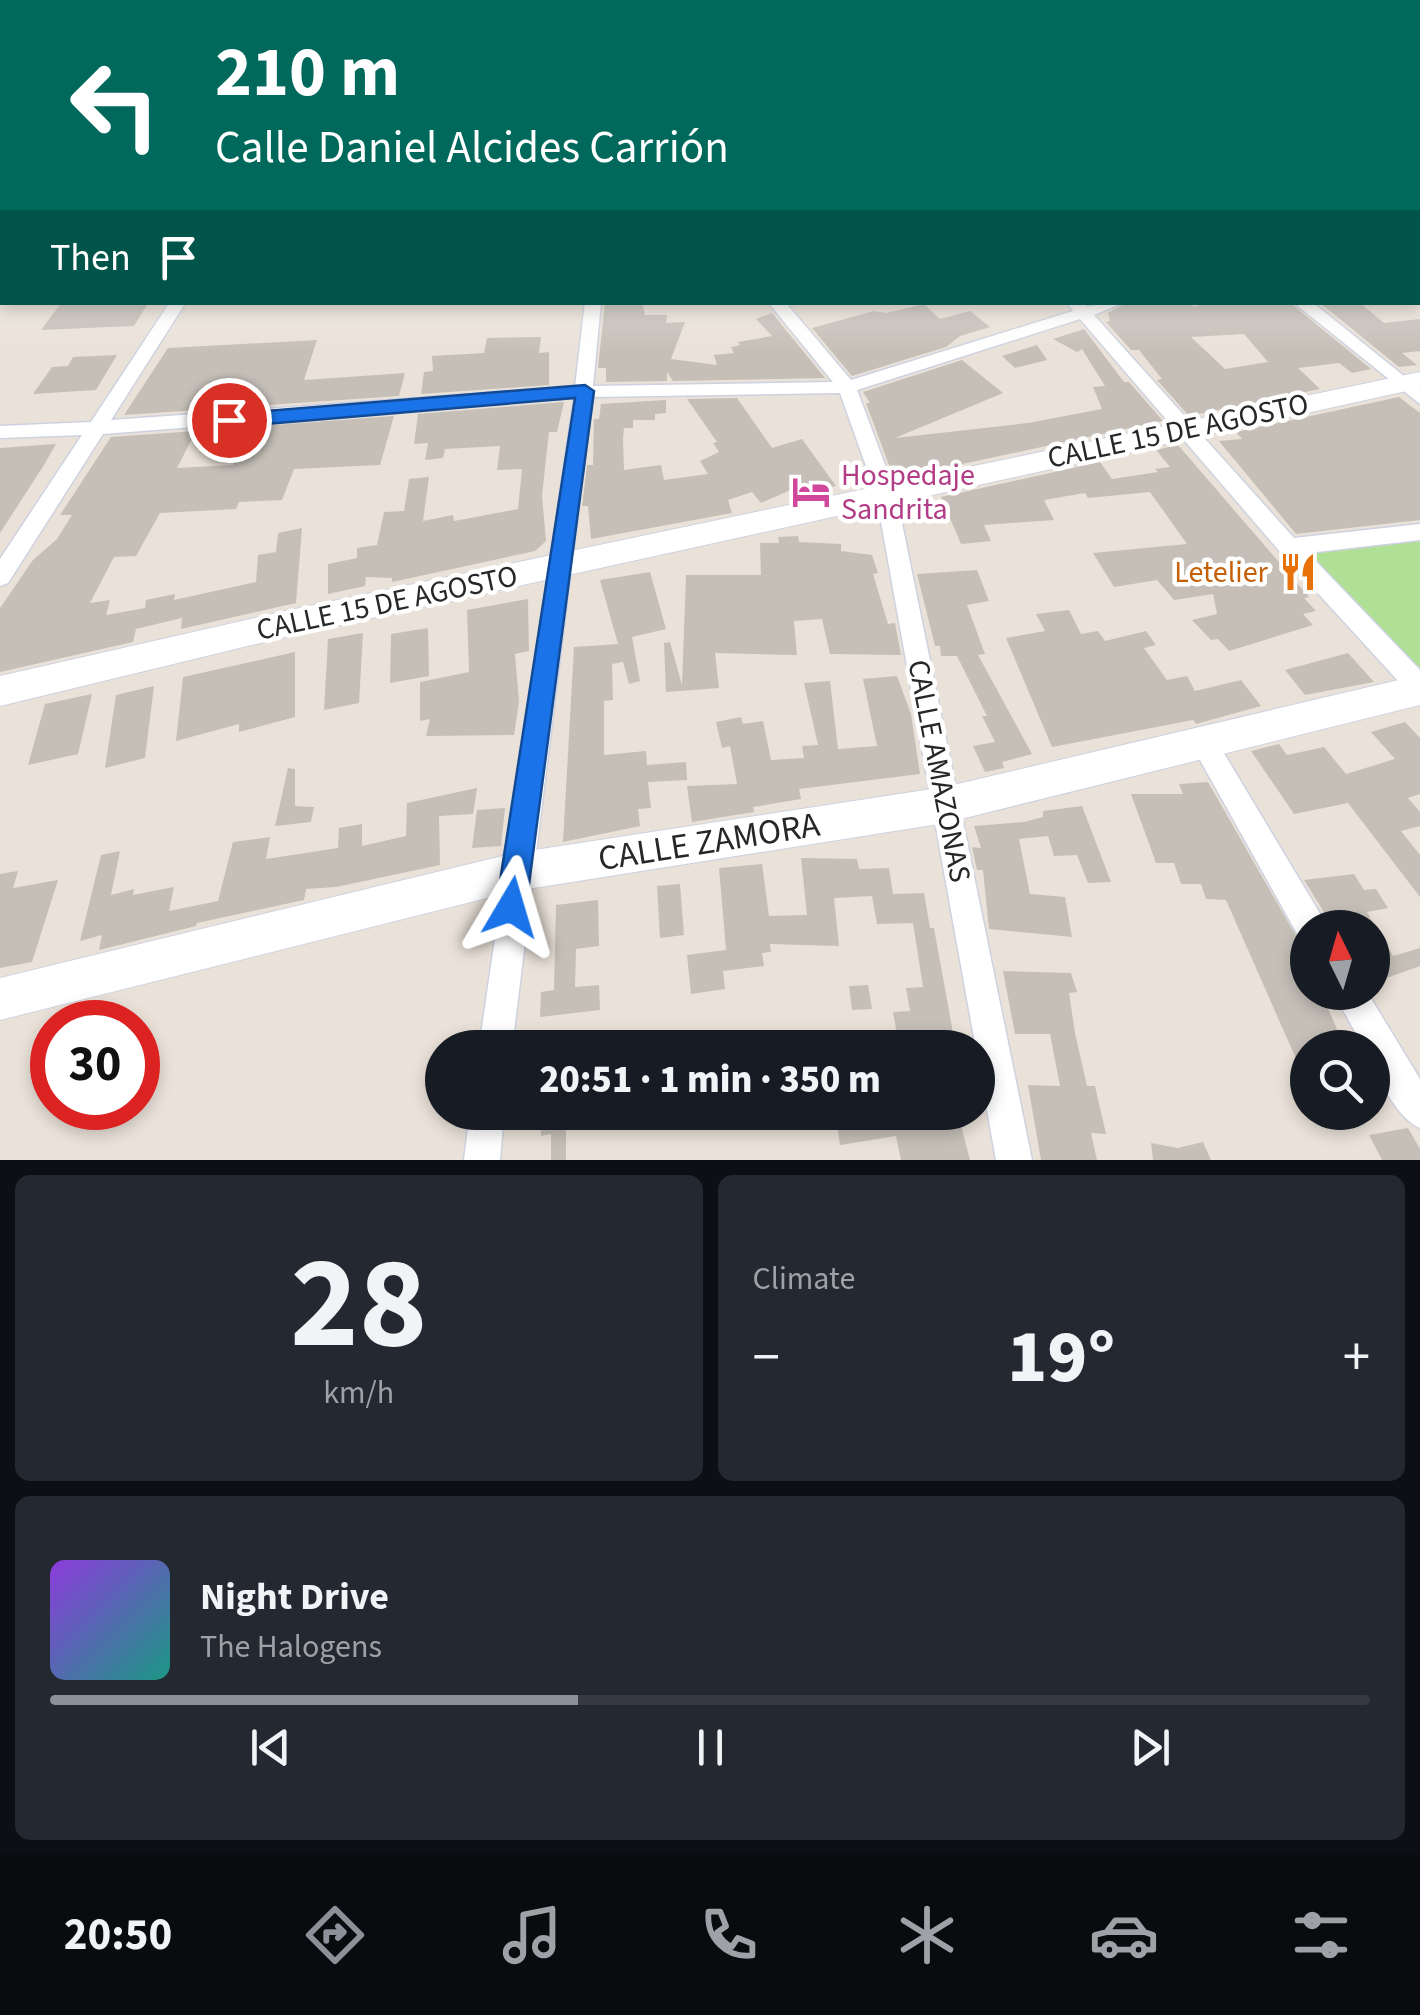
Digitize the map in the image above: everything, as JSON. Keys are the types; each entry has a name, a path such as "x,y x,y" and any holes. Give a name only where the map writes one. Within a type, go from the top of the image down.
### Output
{"street":[{"path":"0,576 176,305"},
{"path":"497,1030 516,872 563,564 593,305"},
{"name":"CALLE AMAZONAS","path":"778,305 847,388 886,494 1014,1160"},
{"path":"1305,305 1414,387"},
{"path":"0,432 94,429 585,391 847,388 1079,308 1289,547 1420,688"},
{"name":"CALLE 15 DE AGOSTO","path":"0,691 1185,428 1414,387"},
{"path":"1289,547 1420,532"},
{"name":"CALLE ZAMORA","path":"0,999 516,872 945,804 1420,688"},
{"path":"1204,743 1301,910"},
{"path":"1360,1010 1420,1112"},
{"path":"482,1160 486,1130"}],"green space":[{"path":"1420,532 1420,687 1289,547"}],"building":[{"path":"60,305 147,305 134,326 41,330"},
{"path":"605,305 643,305 645,315 667,315 666,323 685,322 671,359 717,365 714,355 734,353 731,347 740,345 738,342 772,336 756,319 772,313 825,378 673,381 667,372 667,381 606,382 606,368 598,368"},
{"path":"925,305 940,319 970,311 990,327 960,336 946,347 852,376 812,328 874,311 886,313"},
{"path":"1123,305 1293,305 1371,369 1352,373 1339,363 1298,368 1320,389 1189,416 1157,380 1162,379 1139,350 1131,350 1106,322 1110,321 1108,313","holes":["1244,334 1268,362 1225,369 1191,337"]},
{"path":"1323,305 1363,305 1384,323 1420,319 1420,351 1402,353 1417,365 1399,367"},
{"path":"1084,329 1124,382 1129,382 1163,421 911,475 900,476 889,465 863,392 962,360 1003,393 895,438 1028,423 1102,409 1093,387 1105,386 1082,349 1077,352 1053,339"},
{"path":"541,337 539,353 549,352 549,385 421,394 424,372 433,371 432,356 484,353 487,338"},
{"path":"317,340 304,380 405,373 399,396 124,415 168,348"},
{"path":"1037,345 1047,360 1015,368 1002,356"},
{"path":"117,355 96,390 33,394 52,367 68,366 73,357"},
{"path":"1399,397 1420,413 1420,520 1296,534 1219,441 1242,439 1236,432"},
{"path":"737,398 772,448 802,439 836,486 804,491 802,485 761,503 752,492 728,500 732,513 591,539 588,506 582,506 587,465 593,465 594,419 599,419 601,404 666,400 666,413 655,414 655,420 633,420 633,428 624,428 623,438 624,470 661,465 664,480 708,474 700,461 719,452 713,443 717,442 687,399"},
{"path":"564,402 557,432 549,432 542,495 546,541 535,551 392,582 392,578 366,577 365,586 328,594 328,564 357,558 357,548 377,545 384,512 404,511 409,479 429,477 423,521 453,515 454,521 518,509 522,469 497,470 500,446 445,449 443,458 425,460 428,443 414,444 418,414"},
{"path":"394,416 380,465 294,469 282,500 239,502 236,509 160,513 136,556 114,557 90,603 110,600 106,615 145,608 146,600 175,594 174,600 256,582 258,555 276,552 278,533 302,528 296,603 181,629 182,618 136,629 133,642 0,672 0,608 33,560 57,539 72,515 60,515 111,437 196,431 177,468 233,465 249,427"},
{"path":"56,444 44,465 0,533 0,448"},
{"path":"1178,445 1309,597 1304,598 1316,611 1303,614 1313,625 1229,651 1218,639 1211,640 1192,620 1217,614 1213,594 1174,600 1157,580 1114,587 1093,553 1187,544 1150,492 1088,498 1085,493 1044,500 1054,520 984,525 991,541 961,544 941,497 1100,462 1112,479 1158,472 1155,469 1170,467 1156,450"},
{"path":"798,536 799,542 841,544 841,551 872,555 878,573 873,574 888,624 895,623 901,655 830,654 822,619 794,621 797,655 715,653 719,688 666,692 664,643 670,642 682,685 686,575 761,575 760,543 779,543 778,537"},
{"path":"977,570 989,601 967,605 985,654 978,655 1032,754 1002,762 1004,768 985,772 973,746 995,742 982,716 987,716 957,656 941,656 940,646 935,646 917,574"},
{"path":"650,572 666,629 632,637 640,681 629,684 623,662 612,664 613,700 604,701 604,755 646,751 647,765 686,762 687,780 648,782 651,808 638,809 640,826 563,842 574,647 618,644 600,580"},
{"path":"528,599 529,651 515,654 519,702 514,735 426,736 430,719 420,721 420,682 469,672 467,610"},
{"path":"1069,610 1081,634 1098,631 1105,641 1146,631 1156,645 1144,648 1167,680 1187,676 1195,691 1241,680 1261,706 1196,724 1193,720 1052,747 1006,638 1045,631 1036,614"},
{"path":"428,628 429,676 390,683 391,634"},
{"path":"363,633 359,703 324,710 328,639"},
{"path":"295,652 295,717 239,732 239,724 176,741 183,677"},
{"path":"1348,653 1374,682 1305,695 1285,670"},
{"path":"897,676 911,714 920,774 799,789 801,799 753,807 754,812 692,822 687,786 737,784 730,746 722,748 716,722 741,717 743,724 763,721 771,760 804,758 802,746 818,745 804,683 830,681 838,749 877,746 863,679"},
{"path":"154,686 145,758 105,768 116,695"},
{"path":"92,694 78,754 28,765 45,704"},
{"path":"1405,722 1420,738 1420,794 1408,798 1420,812 1420,826 1401,831 1420,855 1420,897 1348,803 1294,814 1251,751 1279,744 1287,755 1324,747 1346,774 1395,759 1371,732"},
{"path":"288,768 295,769 295,806 314,807 311,822 275,826"},
{"path":"1208,782 1290,926 1290,1010 1329,1010 1337,1030 1290,1030 1290,1045 1226,900 1206,899 1201,884 1181,884 1174,863 1156,863 1131,794 1183,794 1179,784"},
{"path":"477,788 473,814 439,816 440,865 336,887 306,889 304,900 197,923 99,950 102,935 80,941 101,855 120,851 111,895 134,889 133,895 174,887 169,911 218,901 233,842 270,837 266,859 338,848 339,828 362,824 362,846 406,836 407,803"},
{"path":"1082,806 1111,882 1088,883 1077,855 1054,856 1048,836 1019,839 1030,894 1065,897 1072,937 989,929 983,870 977,870 972,847 981,848 974,826 1024,822 1043,817 1043,811"},
{"path":"505,808 501,846 472,848 477,810"},
{"path":"801,858 857,859 859,869 889,868 893,894 924,893 952,1030 896,1030 893,1012 910,1011 906,988 923,987 913,923 877,924 872,896 834,898 839,946 770,944 771,952 762,953 764,966 723,971 725,989 691,994 687,955 726,950 719,868 762,864 769,916 807,915"},
{"path":"18,871 13,888 58,880 32,962 0,968 0,874"},
{"path":"1354,874 1364,890 1376,889 1388,908 1323,910 1304,880"},
{"path":"680,884 684,935 660,938 657,886"},
{"path":"598,900 599,946 576,949 575,987 599,985 600,1010 540,1017 541,992 554,990 556,905"},
{"path":"1420,948 1420,966 1390,977 1390,951 1393,956"},
{"path":"1003,971 1071,973 1077,992 1069,993 1075,1033 1087,1086 1095,1086 1106,1134 1091,1133 1097,1160 1041,1160 1028,1085 1060,1086 1050,1034 1015,1034"},
{"path":"868,985 872,1009 852,1010 849,986"},
{"path":"1408,1128 1420,1149 1420,1160 1382,1160 1369,1135"},
{"path":"541,1130 566,1130 566,1160 551,1160 551,1134 541,1136"},
{"path":"838,1130 962,1130 970,1160 901,1160 896,1136 840,1145"},
{"path":"1203,1142 1211,1160 1153,1160 1151,1143 1178,1148"}],"place":[{"name":"Hospedaje Sandrita","path":"811,492"},
{"name":"Letelier","path":"1298,572"}],"route":[{"path":"229,420 585,391 511,907"}]}
